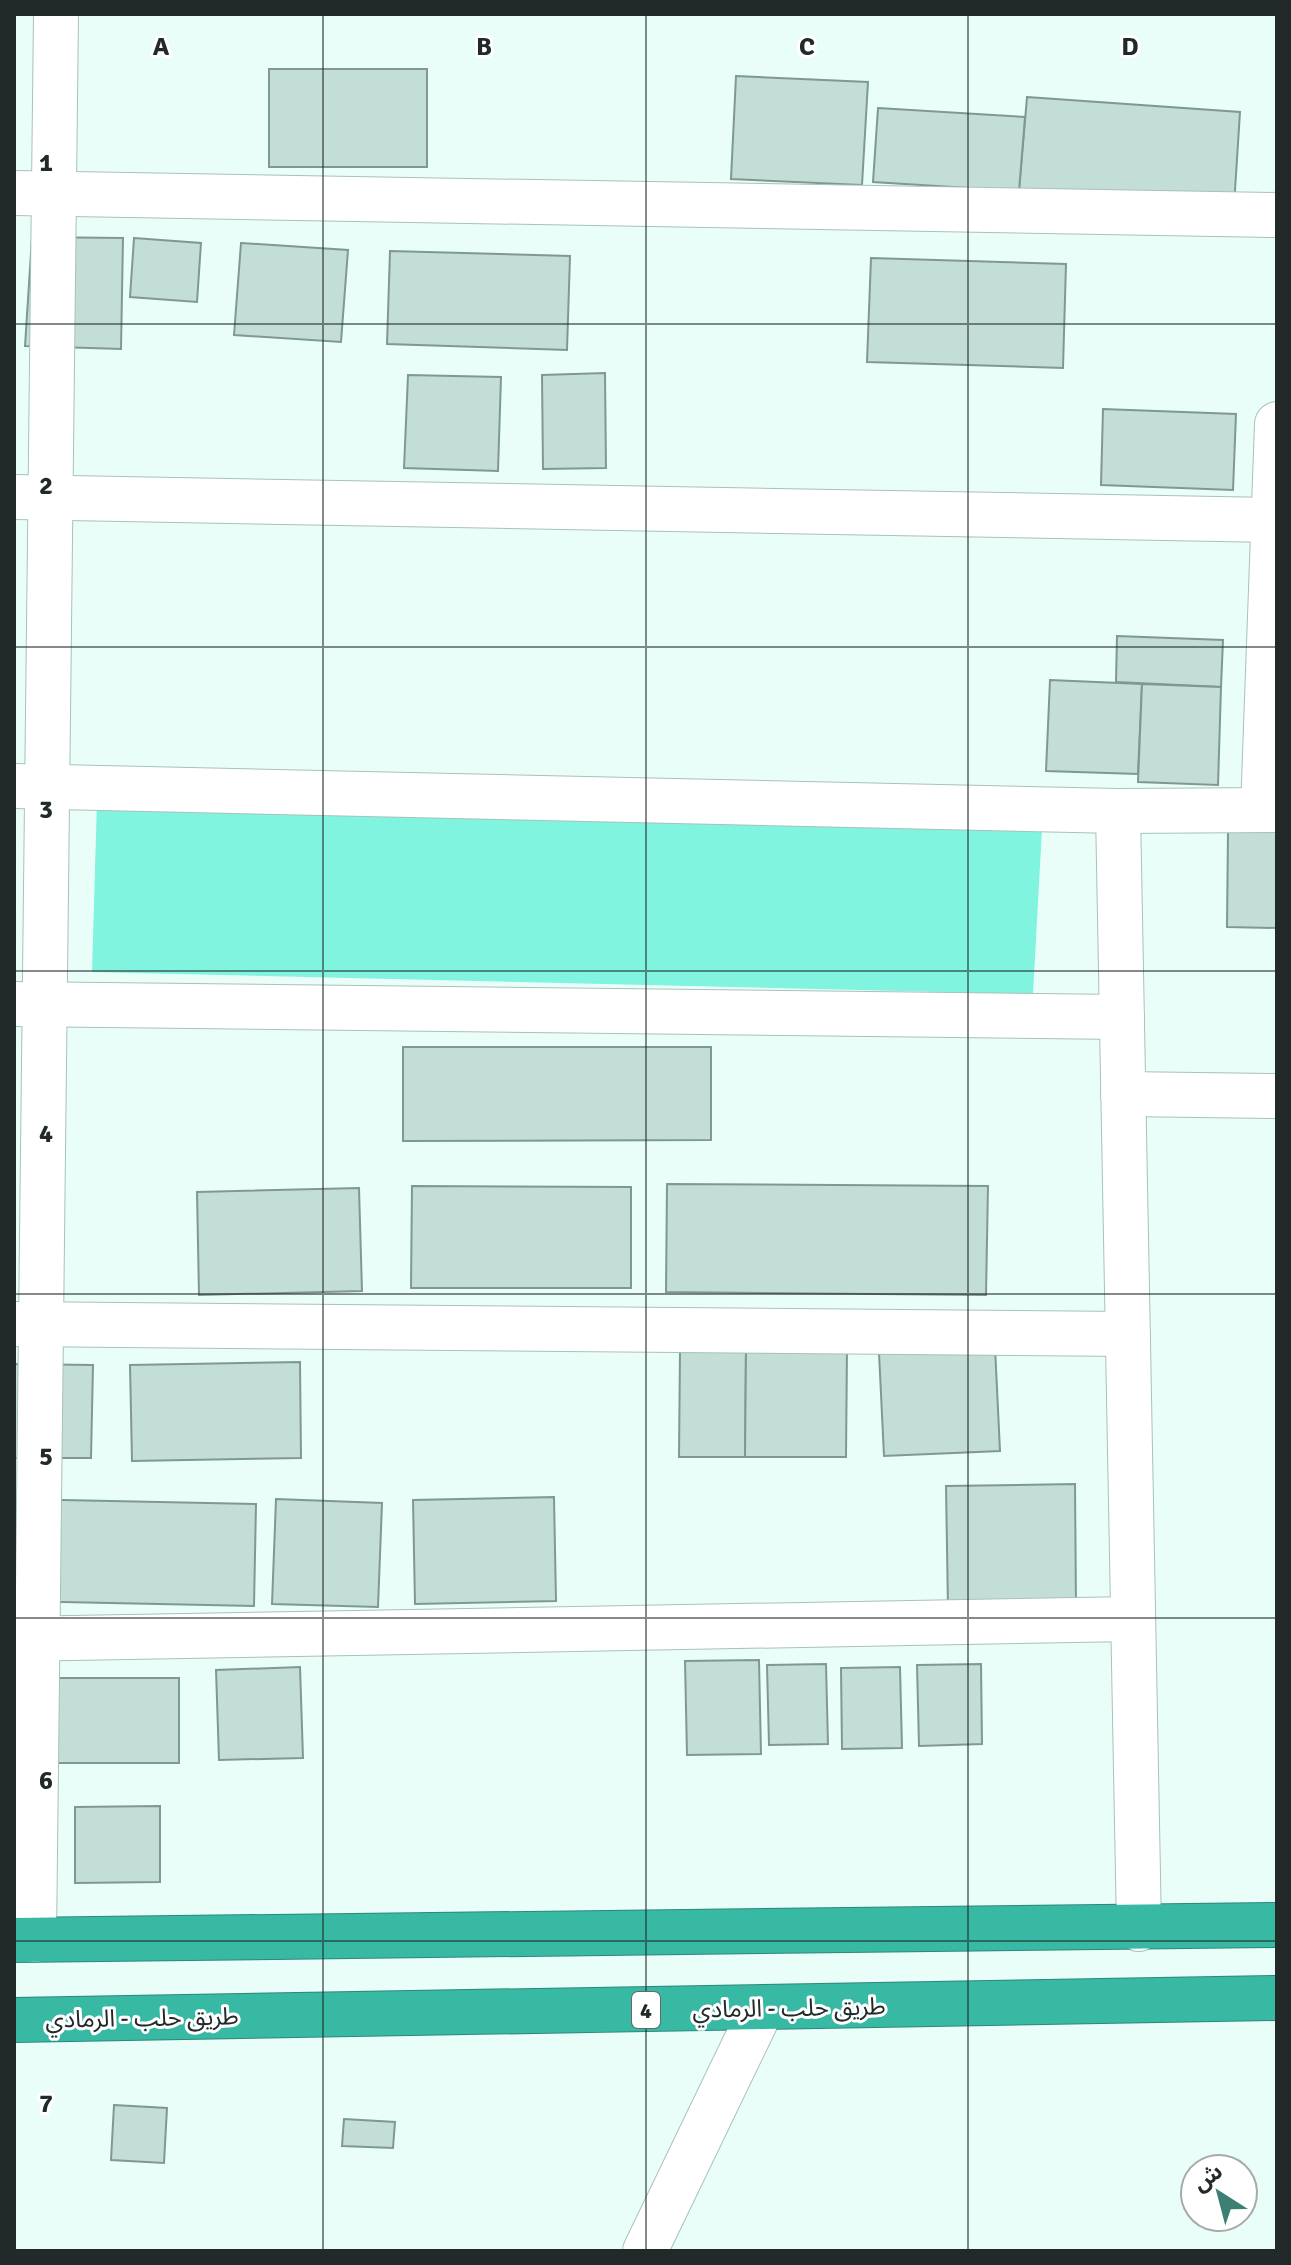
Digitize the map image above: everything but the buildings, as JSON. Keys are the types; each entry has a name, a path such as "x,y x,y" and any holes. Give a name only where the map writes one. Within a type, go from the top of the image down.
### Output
{"highway":[{"path":"24,1940 1277,1925"},
{"name":"طريق حلب - الرمادي","path":"14,2020 1277,1998"}],"street":[{"path":"24,1940 34,194 56,14"},
{"path":"34,194 1277,215"},
{"path":"30,786 1118,811 1270,810 1277,424"},
{"path":"32,498 1274,520"},
{"path":"1118,811 1139,1929"},
{"path":"29,1004 1122,1017"},
{"path":"1123,1094 1277,1096"},
{"path":"27,1325 1128,1334"},
{"path":"26,1640 1133,1619"},
{"path":"645,2251 762,2008"}],"green space":[{"path":"97,800 1042,829 1033,994 92,972"}]}
